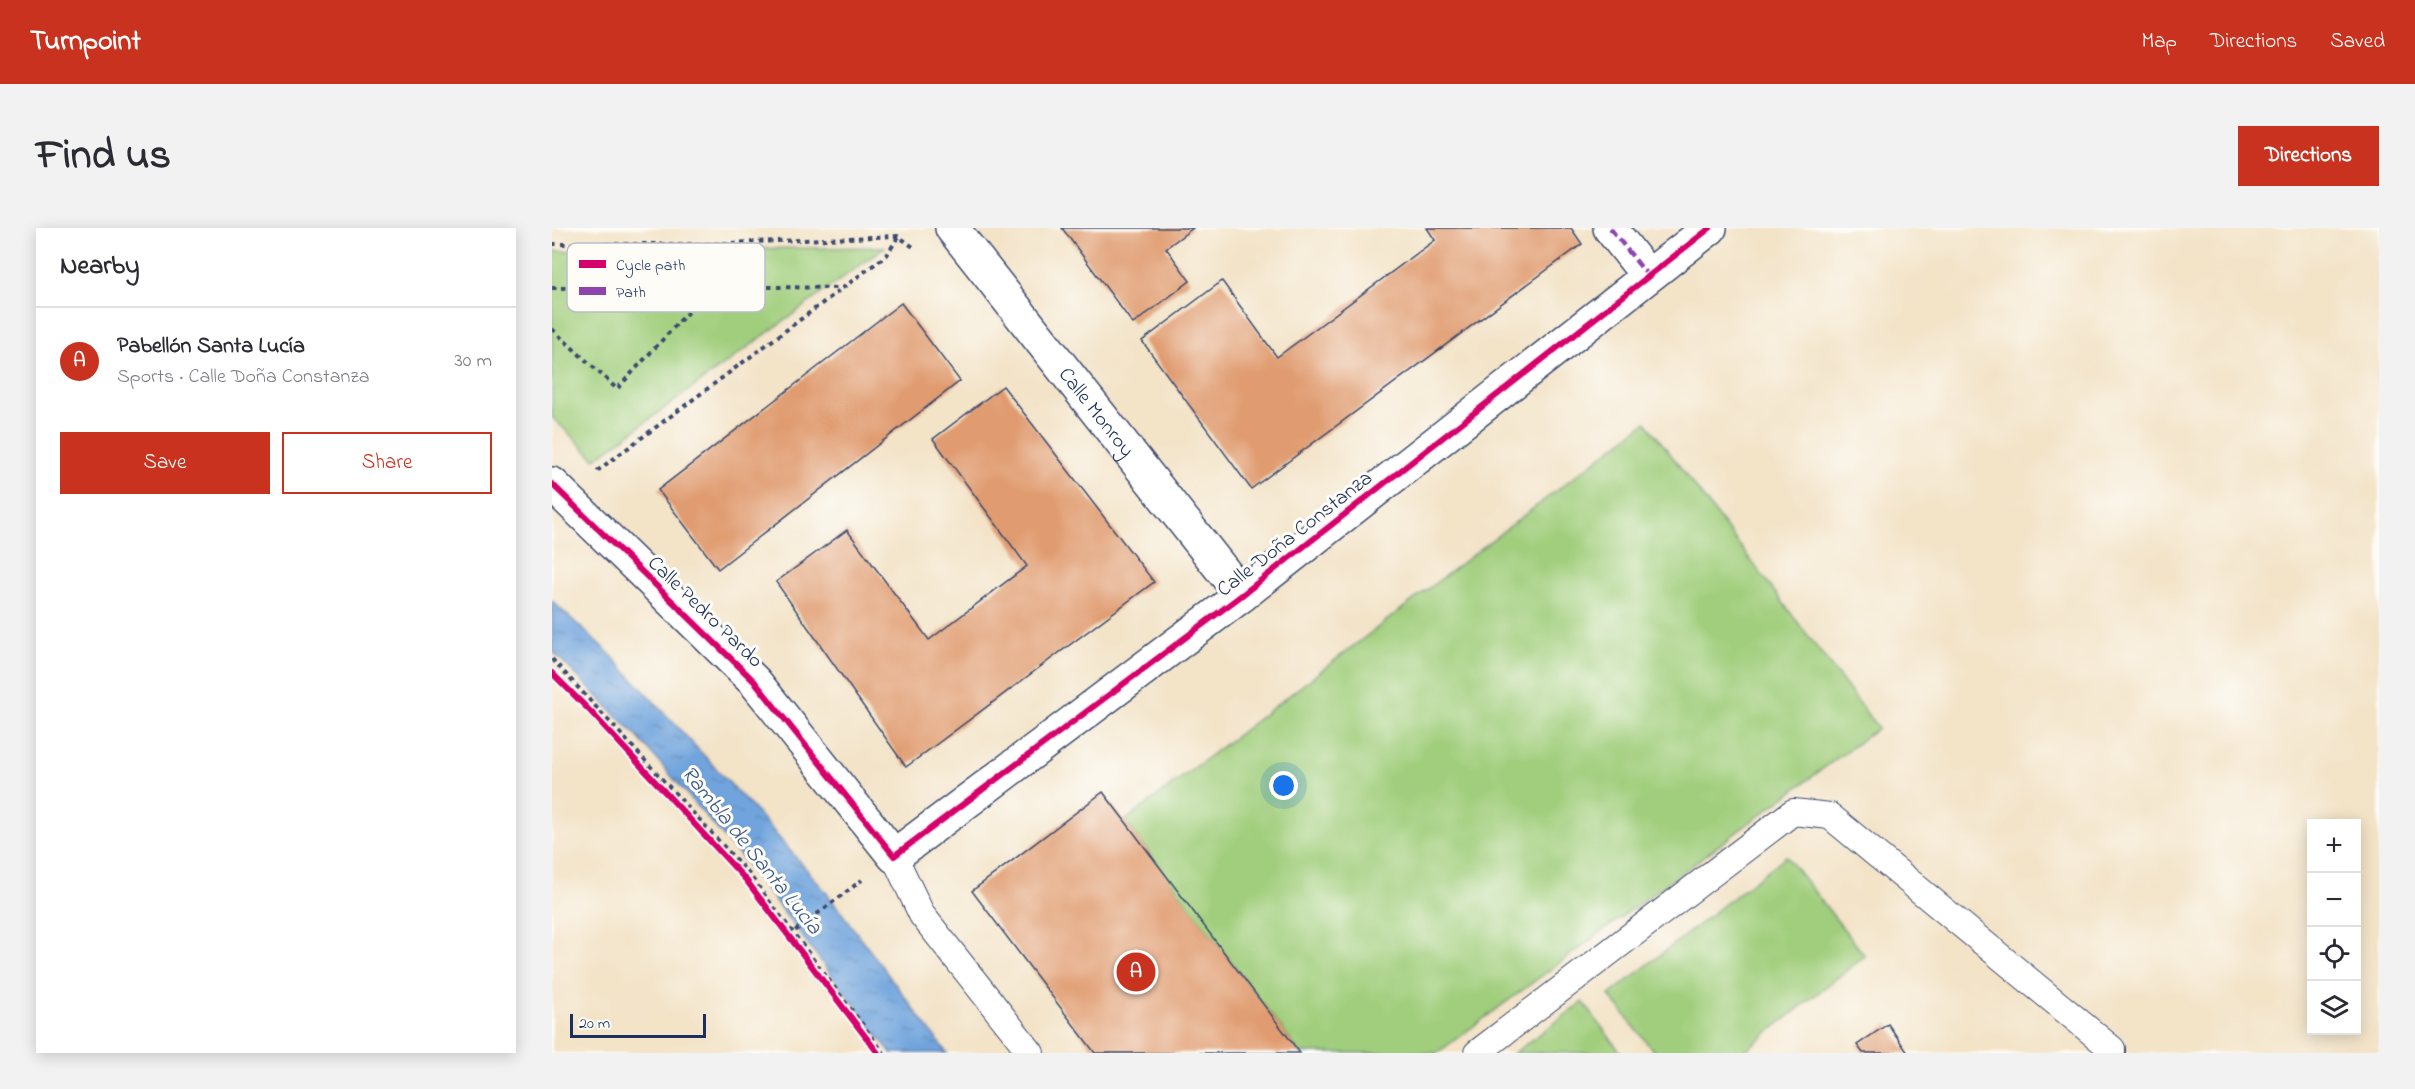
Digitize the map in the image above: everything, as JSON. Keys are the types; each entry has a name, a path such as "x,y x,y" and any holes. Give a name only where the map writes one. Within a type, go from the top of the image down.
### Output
{"street":[{"name":"Calle Monroy","path":"952,228 1242,595"},
{"path":"1610,228 1648,276"},
{"name":"Calle Doña Constanza","path":"894,856 1242,595 1710,228"},
{"name":"Calle Pedro Pardo","path":"552,484 755,682 894,856"}],"lane":[{"path":"1477,1053 1793,812 1830,816 2112,1049 2112,1053"},
{"path":"894,856 922,915 1031,1053"}],"path":[{"path":"729,243 898,236 921,253"},
{"path":"594,473 887,255 898,236"},
{"path":"765,287 840,288"},
{"path":"552,288 567,288"},
{"path":"552,329 617,389 688,312"},
{"path":"552,659 748,873 878,1053"},
{"path":"560,680 746,880 792,933 884,1053"},
{"path":"792,933 838,898"}],"green space":[{"path":"885,247 595,459 552,417 552,251 567,251 567,312 765,312 765,248"},
{"path":"1646,422 1878,728 1437,1053 1300,1053 1125,821"},
{"path":"1786,856 1865,956 1742,1053 1655,1053 1609,995"},
{"path":"1583,1002 1621,1053 1514,1053"}],"water":[{"name":"Rambla de Santa Lucía","path":"552,601 608,652 761,817 826,892 947,1053 891,1053 743,859 634,733 552,651"}],"building":[{"path":"1062,228 1193,228 1166,248 1190,281 1133,324"},
{"path":"1427,228 1571,228 1582,244 1251,489 1142,341 1222,281 1277,357 1435,240"},
{"path":"901,303 960,381 718,569 658,490"},
{"path":"1003,386 1154,582 906,767 776,582 847,530 929,640 1027,566 933,439"},
{"path":"1103,792 1300,1053 1095,1053 972,891"},
{"path":"1888,1024 1908,1053 1863,1053 1857,1045"}],"marked path":[{"path":"1610,228 1648,276"}],"cycle path":[{"path":"552,484 755,682 894,856 1242,595 1710,228"},
{"path":"552,673 746,880 878,1053"}],"place":[{"name":"Pabellón Santa Lucía","path":"1136,972"}]}
